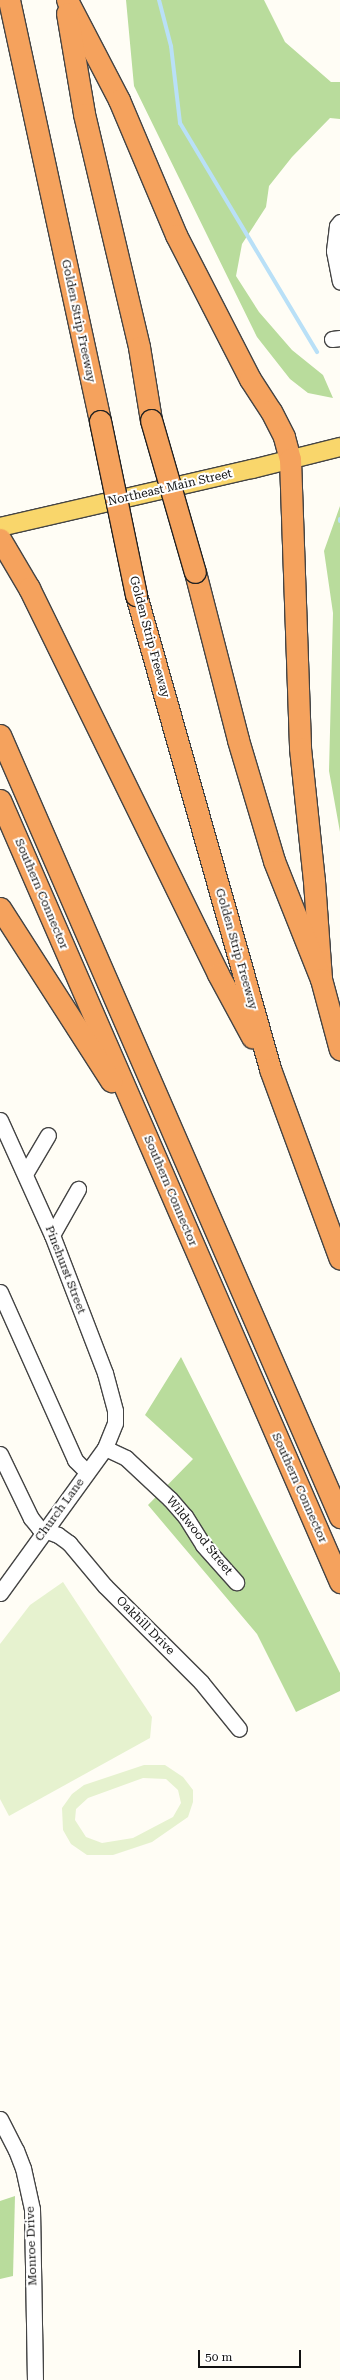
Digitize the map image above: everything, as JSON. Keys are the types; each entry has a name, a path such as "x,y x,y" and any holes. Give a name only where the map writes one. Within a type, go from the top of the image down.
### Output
{"highway":[{"name":"Golden Strip Freeway","path":"9,0 136,595 270,1069 340,1259"},
{"path":"66,0 84,114 139,347 151,420 195,572 238,740 274,861 321,979 340,1050"},
{"path":"66,0 119,100 176,235 250,380 271,411 284,437 290,459 300,748 314,880 321,979"},
{"path":"0,539 29,588 218,974 270,1069"},
{"path":"0,735 340,1517"},
{"name":"Southern Connector","path":"0,800 340,1582"},
{"path":"0,908 145,1135"}],"main road":[{"name":"Northeast Main Street","path":"0,527 252,469 340,447"}],"street":[{"path":"340,222 337,226 334,251 340,281"},
{"name":"Pinehurst Street","path":"0,1120 52,1235 113,1396 115,1423"},
{"path":"25,1174 48,1135"},
{"path":"52,1235 78,1189"},
{"path":"0,1292 75,1460 87,1472"},
{"name":"Church Lane","path":"0,1593 104,1448 115,1423"},
{"name":"Wildwood Street","path":"104,1448 126,1458 170,1499 185,1516 203,1545 236,1582"},
{"path":"0,1454 31,1518 45,1531"},
{"name":"Oakhill Drive","path":"45,1531 58,1535 69,1543 105,1586 201,1682 239,1729"},
{"name":"Monroe Drive","path":"0,2119 16,2150 23,2168 32,2209 35,2380"}],"green space":[{"path":"126,0 264,0 285,42 331,82 340,82 340,119 330,118 292,157 269,186 266,207 242,244 236,276 259,312 292,350 323,375 333,398 308,393 290,379 257,337 134,86"},
{"path":"340,506 340,832 329,771 333,613 324,551"},
{"path":"181,1357 340,1673 340,1691 296,1712 257,1634 148,1505 193,1459 145,1415"},
{"path":"63,1582 152,1717 150,1738 9,1816 0,1799 0,1644 30,1605"},
{"path":"144,1765 165,1765 183,1777 193,1790 193,1802 188,1817 152,1842 113,1855 87,1855 71,1844 63,1830 62,1808 72,1794 84,1785","holes":["143,1778 166,1779 178,1790 181,1803 173,1817 133,1838 102,1843 86,1837 75,1820 76,1809 88,1798"]},
{"path":"15,2196 13,2276 0,2279 0,2201"}],"waterway":[{"path":"159,0 171,46 180,123 317,352"}]}
